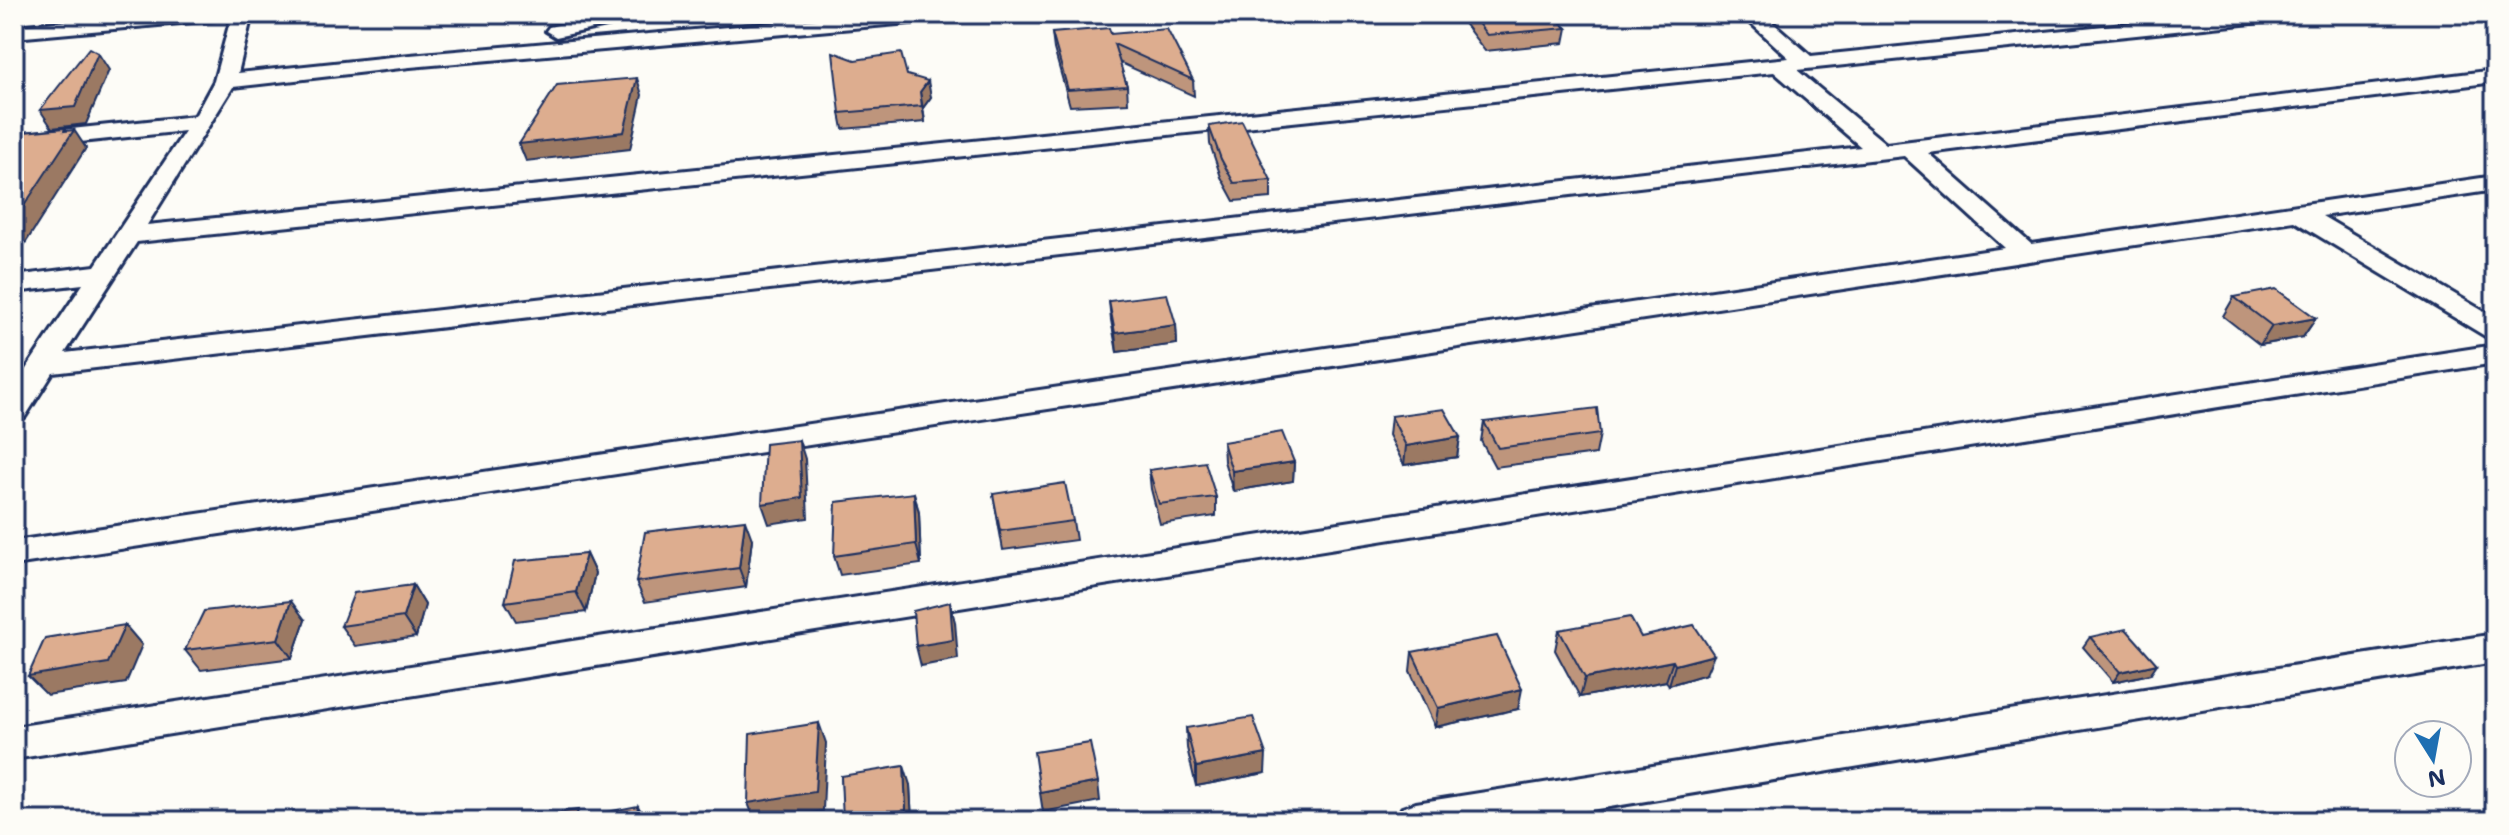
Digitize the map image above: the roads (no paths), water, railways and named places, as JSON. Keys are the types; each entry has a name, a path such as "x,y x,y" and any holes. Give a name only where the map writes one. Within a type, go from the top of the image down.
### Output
{"street":[{"path":"14,32 214,14"},
{"path":"14,410 202,122 225,81 242,14"},
{"path":"410,61 636,14"},
{"path":"817,25 868,14"},
{"path":"225,81 410,61 944,14"},
{"path":"1751,14 1807,63"},
{"path":"128,235 2281,14"},
{"path":"1779,66 1878,149"},
{"path":"44,365 1878,149 1909,148 2495,76"},
{"path":"14,142 202,122"},
{"path":"1909,148 2026,253"},
{"path":"14,553 2495,183"},
{"path":"2297,212 2495,330"},
{"path":"14,284 104,273"},
{"path":"14,743 2495,354"},
{"path":"1416,821 2495,648"}]}
